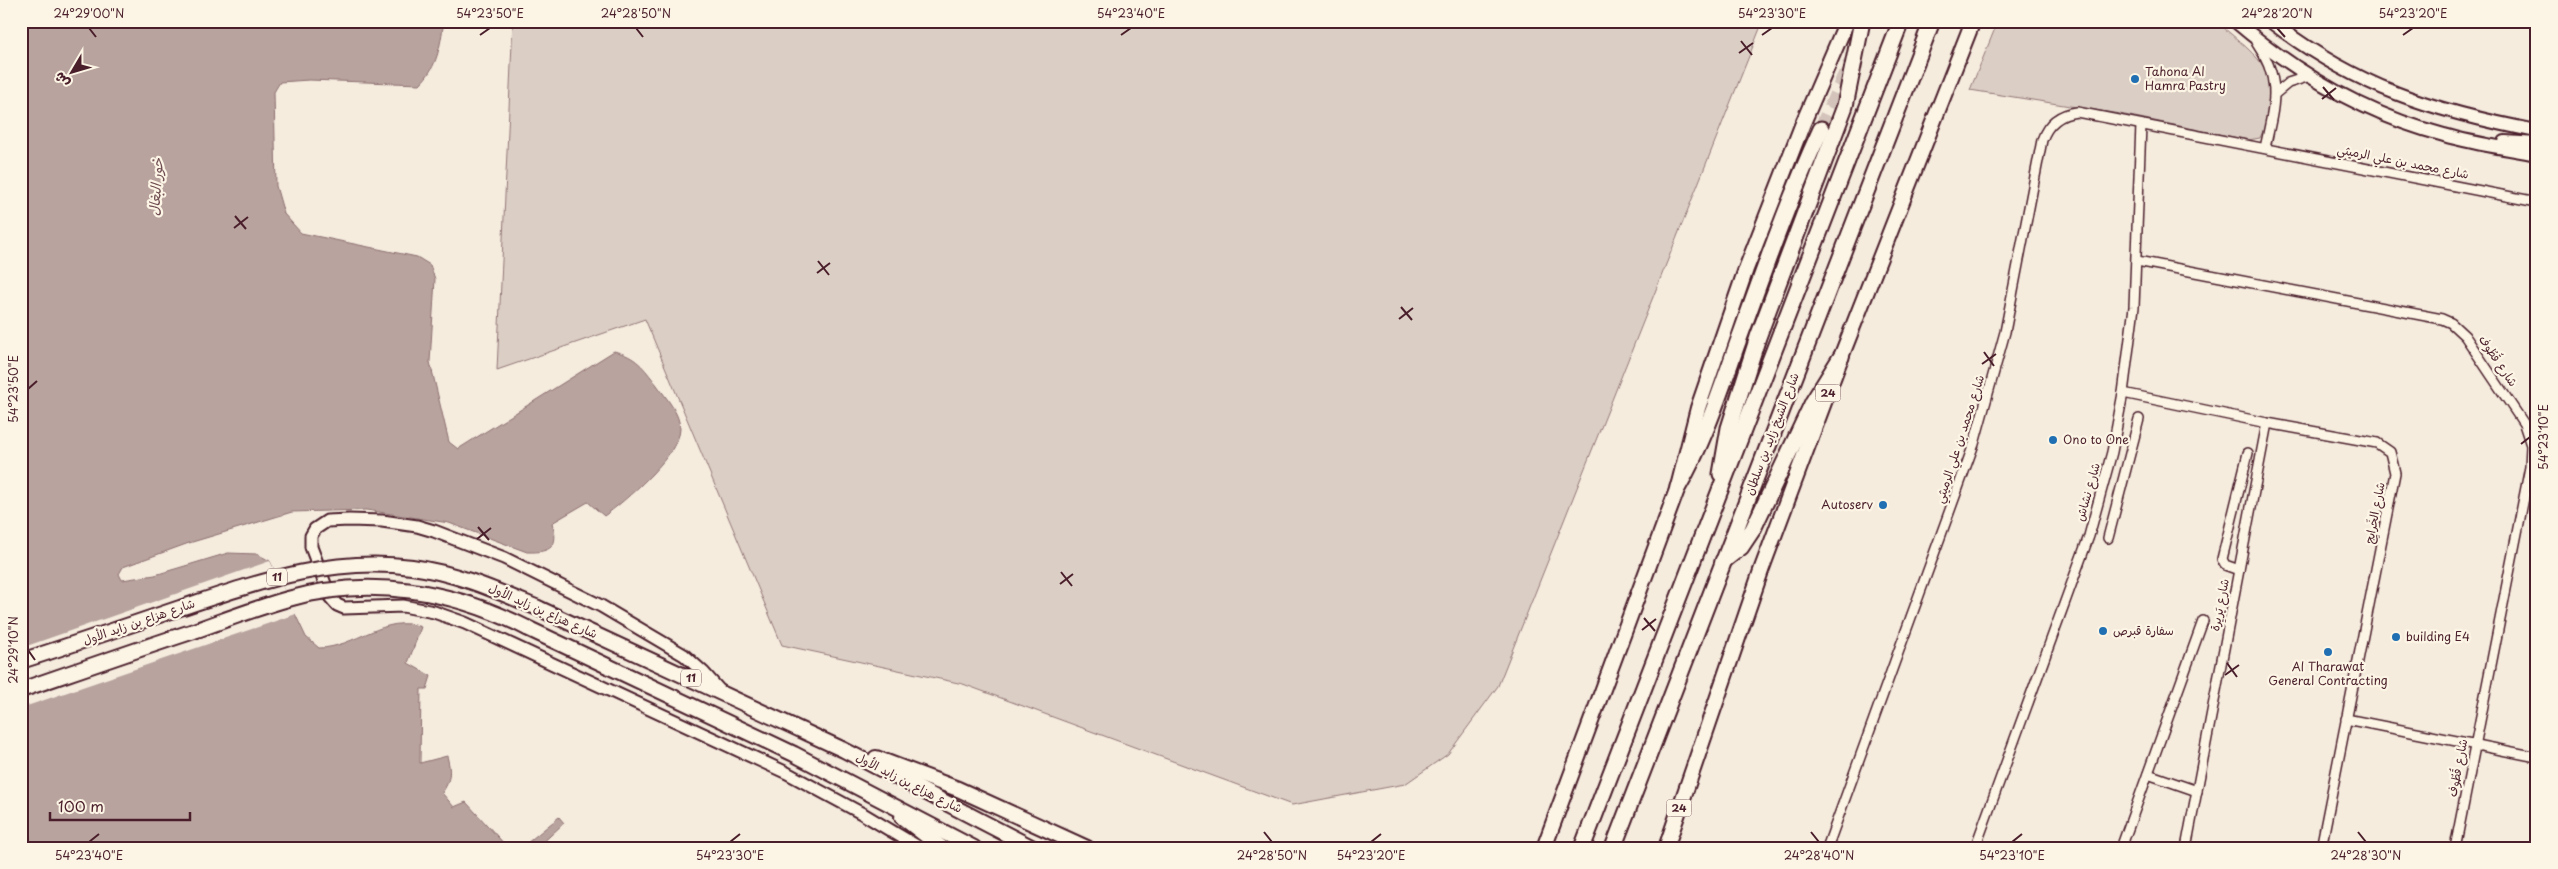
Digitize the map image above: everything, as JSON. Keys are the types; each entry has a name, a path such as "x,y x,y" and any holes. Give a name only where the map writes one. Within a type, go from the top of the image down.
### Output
{"highway":[{"path":"1722,486 1724,450 1742,383 1774,291 1845,106 1862,21"},
{"path":"1582,848 1901,21"},
{"name":"شارع الشيخ زايد بن سلطان","path":"1613,848 1932,21"},
{"path":"1678,487 1706,431 1778,230 1821,129"},
{"path":"1722,562 1737,551 1753,530 1813,402 1841,357"}],"main road":[{"path":"1544,848 1678,487 1698,408 1746,269 1803,123 1847,21"},
{"name":"24","path":"1666,848 1762,568 1841,357 1973,21"},
{"path":"2235,21 2250,34 2310,76 2383,115 2437,133 2537,154"},
{"path":"2270,21 2323,58 2383,89 2430,107 2537,131"},
{"path":"2485,144 2510,142 2537,144"},
{"name":"شارع هزاع بن زايد الأول","path":"21,661 292,573 333,566 373,564 431,570 469,579 538,608 720,691 844,750 1033,848"},
{"name":"شارع هزاع بن زايد الأول","path":"21,690 268,605 330,590 374,588 433,594 491,611 794,754 974,848"},
{"path":"844,750 902,766 958,788 1086,848"},
{"path":"883,801 942,848"}],"street":[{"path":"2250,34 2268,61 2275,82 2276,93 2264,148"},
{"path":"2276,93 2294,80 2310,76"},
{"name":"شارع محمد بن علي الرميثي","path":"1827,848 1974,444 2005,332 2045,134 2052,122 2070,113 2264,148 2537,202"},
{"name":"شارع نشاش","path":"1975,848 2089,536 2107,472 2123,392 2137,261 2141,125"},
{"name":"شارع قُطُوف","path":"2137,261 2435,318 2459,329 2524,424 2529,439 2531,456 2456,848"},
{"name":"شارع الخَرايِج","path":"2123,392 2267,423 2377,443 2390,452 2395,473 2320,848"},
{"path":"2108,538 2138,419"},
{"name":"شارع يَريِرة","path":"2186,848 2267,423"},
{"path":"2239,570 2225,565 2222,559 2248,453"},
{"path":"2107,472 2124,476"},
{"path":"2239,488 2253,495"},
{"path":"720,691 694,663 663,641 560,584 469,544 417,526 365,520 327,521 318,526 311,536 311,547 330,597 337,605 344,608 403,606 434,612 465,623 787,773 863,814 920,848"},
{"name":"شارع يَريِرة","path":"2121,848 2203,621"},
{"path":"2346,719 2537,757"},
{"path":"2148,774 2197,791"}],"shaded area":[{"path":"513,21 1763,21 1498,686 1448,754 1405,784 1292,805 963,684 782,645 645,319 497,370"},
{"path":"1998,21 2216,21 2257,58 2266,70 2271,83 2272,98 2260,138 2248,140 2120,114 1970,90"}],"water":[{"name":"خور البغال","path":"21,21 444,21 434,63 420,84 309,80 280,82 274,92 276,186 284,214 301,233 417,257 430,265 435,279 430,362 449,442 458,449 614,351 628,356 639,364 672,406 678,417 680,429 678,439 661,464 624,500 604,516 588,502 552,523 555,537 554,543 548,549 542,551 527,552 449,523 366,510 292,512 189,543 123,567 119,574 122,580 155,575 228,553 257,554 270,561 306,637 319,648 345,643 395,624 421,627 408,663 431,676 427,689 421,689 420,763 447,756 449,775 442,793 454,807 466,802 508,848 31,848 30,837 21,818"},
{"path":"559,817 564,823 537,848 521,848"}],"pier":[{"path":"270,561 296,614 21,708 21,648"}],"tunnel":[{"path":"1821,129 1850,64"}],"place":[{"name":"Tahona Al Hamra Pastry","path":"2135,79"},
{"name":"Ono to One","path":"2053,440"},
{"name":"Autoserv","path":"1883,505"},
{"name":"سفارة قبرص","path":"2103,631"},
{"name":"building E4","path":"2396,637"},
{"name":"Al Tharawat General Contracting","path":"2328,652"}]}
